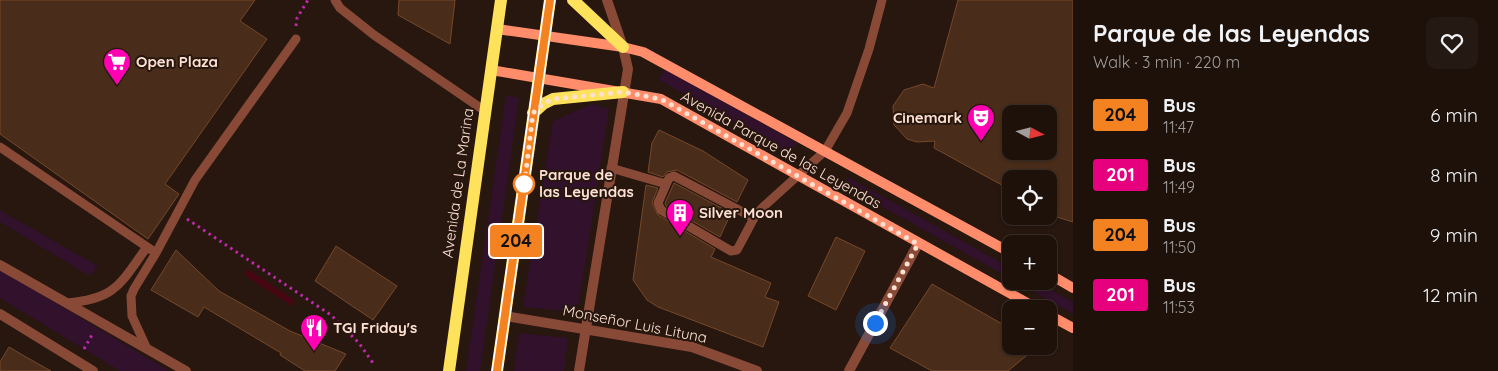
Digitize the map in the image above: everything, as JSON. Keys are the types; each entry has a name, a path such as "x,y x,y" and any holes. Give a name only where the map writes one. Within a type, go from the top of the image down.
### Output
{"main road":[{"name":"Avenida de La Marina","path":"449,371 501,0"},
{"path":"497,371 550,0"},
{"path":"573,0 623,47"},
{"name":"Avenida Parque de las Leyendas","path":"497,30 623,47 643,52 1002,248"},
{"name":"Avenida Parque de las Leyendas","path":"491,70 661,99 1021,300"},
{"path":"533,113 543,104 553,99 623,92"},
{"path":"1057,279 1073,288"},
{"path":"1057,319 1073,328"},
{"path":"442,371 451,357"}],"street":[{"path":"579,371 628,69 623,47 607,0"},
{"path":"849,371 918,244"},
{"path":"0,265 186,371"},
{"path":"0,314 93,371"},
{"name":"Monseñor Luis Lituna","path":"505,316 692,347 757,371"}],"lane":[{"path":"335,0 340,8 374,35 485,111"},
{"path":"754,218 680,178 669,178 658,203 661,210 731,251 737,250 754,218 797,174 825,151 852,104 882,0"},
{"path":"147,349 132,316 131,296 179,213 195,180 296,39"},
{"path":"0,147 156,253"},
{"path":"611,168 666,184"},
{"path":"67,303 91,301 110,293 147,247"}],"path":[{"path":"296,39 297,18 308,0"},
{"path":"179,213 331,315 359,343 373,362"},
{"path":"77,361 100,322"}],"shaded area":[{"path":"665,68 797,143 790,155 659,80"},
{"path":"506,95 519,98 480,371 466,371"},
{"path":"592,104 609,109 579,303 565,311 523,307 553,121"},
{"path":"848,177 1002,263 1002,274 844,185"},
{"path":"0,210 98,266 92,274 86,274 0,222"},
{"path":"0,269 169,371 120,371 0,298"},
{"path":"248,269 295,300 292,306 244,275"},
{"path":"1031,290 1051,290 1073,302 1073,314 1057,305 1057,300 1048,300"},
{"path":"519,333 568,338 564,371 514,371"}],"building":[{"name":"Open Plaza","path":"0,0 255,0 240,21 267,39 165,184 179,194 148,239 0,134"},
{"path":"399,0 455,0 450,44 398,15"},
{"path":"958,0 1073,0 1073,222 1057,217 1057,170 1002,170 1002,185 934,148 935,141 917,142 907,139 894,125 893,106 904,90 923,84 934,88"},
{"path":"659,130 703,151 748,180 737,202 677,170 667,172 663,177 648,172 652,143"},
{"path":"674,183 731,213 720,237 666,206 665,203"},
{"name":"Silver Moon","path":"646,185 658,188 652,203 658,215 715,249 711,257 771,283 765,297 779,302 763,347 658,307 647,300 633,280"},
{"path":"836,237 865,251 836,310 808,296"},
{"path":"336,246 397,286 373,320 315,281"},
{"path":"176,250 219,291 290,331 346,354 335,371 305,371 280,355 281,353 204,307 198,317 151,290"},
{"path":"932,284 1002,324 1002,355 1027,355 1008,371 932,371 890,348"},
{"path":"9,347 51,371 0,371 0,362"}],"bus line":[{"name":"204","path":"497,371 550,0"}],"place":[{"name":"Open Plaza","path":"117,86"},
{"name":"Cinemark","path":"981,142"},
{"name":"Parque de las Leyendas","path":"524,184"},
{"name":"Silver Moon","path":"680,237"},
{"name":"TGI Friday's","path":"314,352"}],"route":[{"path":"524,184 524,188 533,113 545,102 553,99 623,92 661,99 797,174 833,197 918,244 875,323"}]}
